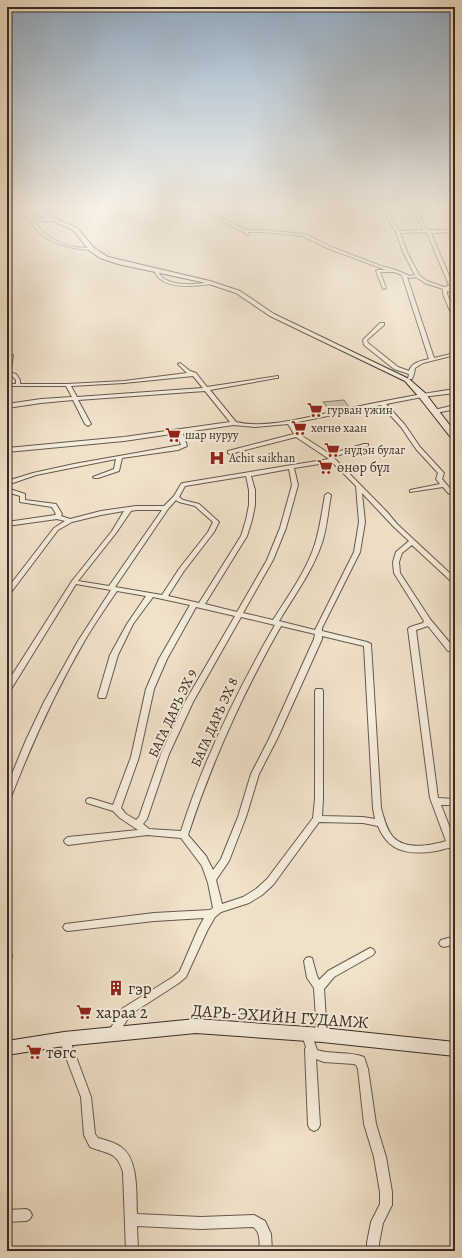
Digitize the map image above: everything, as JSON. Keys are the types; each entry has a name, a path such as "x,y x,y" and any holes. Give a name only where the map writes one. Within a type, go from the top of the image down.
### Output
{"main road":[{"path":"142,268 211,283 238,292 272,315 297,328 409,377 455,437"},
{"name":"ДАРЬ-ЭХИЙН ГУДАМЖ","path":"7,1048 112,1034 196,1026 226,1027 308,1041 322,1035 455,1049"}],"street":[{"path":"383,268 401,272 404,275 417,276 426,282 455,292"},
{"path":"414,268 417,276"},
{"path":"444,268 451,285 450,287 445,288"},
{"path":"384,288 378,271 395,271"},
{"path":"404,275 432,359"},
{"path":"445,288 445,294 455,318"},
{"path":"382,324 365,340 366,344 409,377 413,367 421,362 455,354"},
{"path":"11,356 9,374 14,375 18,380 18,385"},
{"path":"180,364 188,372 194,374 234,423"},
{"path":"7,385 67,385 124,382 194,374"},
{"path":"7,406 74,398 206,389 276,378"},
{"path":"67,385 88,424"},
{"path":"7,450 124,439 234,423 254,427 271,423 290,422 382,402 455,391"},
{"path":"382,402 403,426 418,448 440,473 440,479 450,492"},
{"path":"436,411 455,407"},
{"path":"290,422 297,435 331,458 412,542 455,582"},
{"path":"7,483 20,480 37,473 75,464 184,446 180,434 185,430"},
{"path":"230,452 297,435"},
{"path":"7,797 21,760 58,680 77,646 128,562 184,485 291,468 331,458 366,445"},
{"path":"96,478 117,470 119,457"},
{"name":"БАГА ДАРЬ ЭХ 9","path":"137,824 143,819 165,754 189,702 270,560 283,528 295,485 291,468"},
{"path":"116,809 135,757 150,688 163,659 247,528 254,496 253,487 248,474"},
{"path":"412,491 444,485"},
{"path":"212,879 225,861 242,817 255,774 273,739 318,639 318,628 357,552 362,522 358,487"},
{"path":"7,490 23,494 22,501 54,505 59,514 57,518"},
{"name":"БАГА ДАРЬ ЭХ 8","path":"184,835 194,802 252,671 317,548 328,495"},
{"path":"164,597 181,570 211,532 216,522 197,505 181,501 176,497"},
{"path":"8,589 56,529 70,521 101,513 129,509 166,508"},
{"path":"7,689 74,582 114,532 129,509"},
{"path":"7,524 57,518 70,521"},
{"path":"412,542 399,552 396,562 397,573 428,621 451,649"},
{"path":"74,582 150,596 164,597 367,644 377,808 380,823 390,840 399,846 412,850 453,844 435,802 412,629 425,625 428,621"},
{"path":"102,696 114,656 130,624 150,596"},
{"path":"68,927 215,911 246,900 259,892 270,882 317,819 319,799 319,691"},
{"path":"90,801 116,809 123,816 147,832"},
{"path":"435,802 455,802"},
{"path":"317,819 363,820 380,823"},
{"path":"68,841 147,832 184,835 186,840 195,847 204,860 212,879 215,911 203,929 183,974 127,1011 112,1034"},
{"path":"444,943 455,940"},
{"path":"319,987 331,974 370,952"},
{"path":"309,961 312,978 319,987 322,1035"},
{"path":"64,1040 86,1097 90,1135 94,1143 115,1148 126,1161 129,1172 132,1251"},
{"path":"308,1041 314,1125"},
{"path":"308,1041 313,1053 320,1057 353,1058 360,1061 363,1069 370,1124 380,1157 386,1192 386,1205 377,1222 373,1251"},
{"path":"7,1216 26,1215"},
{"path":"132,1220 201,1223 254,1221 261,1225 265,1234 266,1251"}],"shaded area":[{"path":"344,400 349,407 328,409 323,402"}],"waterway":[{"path":"7,287 10,285 8,283"}],"place":[{"name":"гурван үжин","path":"315,410"},
{"name":"хөгнө хаан","path":"299,428"},
{"name":"шар нуруу","path":"173,435"},
{"name":"нүдэн булаг","path":"332,450"},
{"name":"Achit saikhan","path":"217,458"},
{"name":"өнөр бүл","path":"325,467"},
{"name":"гэр","path":"116,988"},
{"name":"хараа 2","path":"84,1012"},
{"name":"төгс","path":"34,1052"}]}
